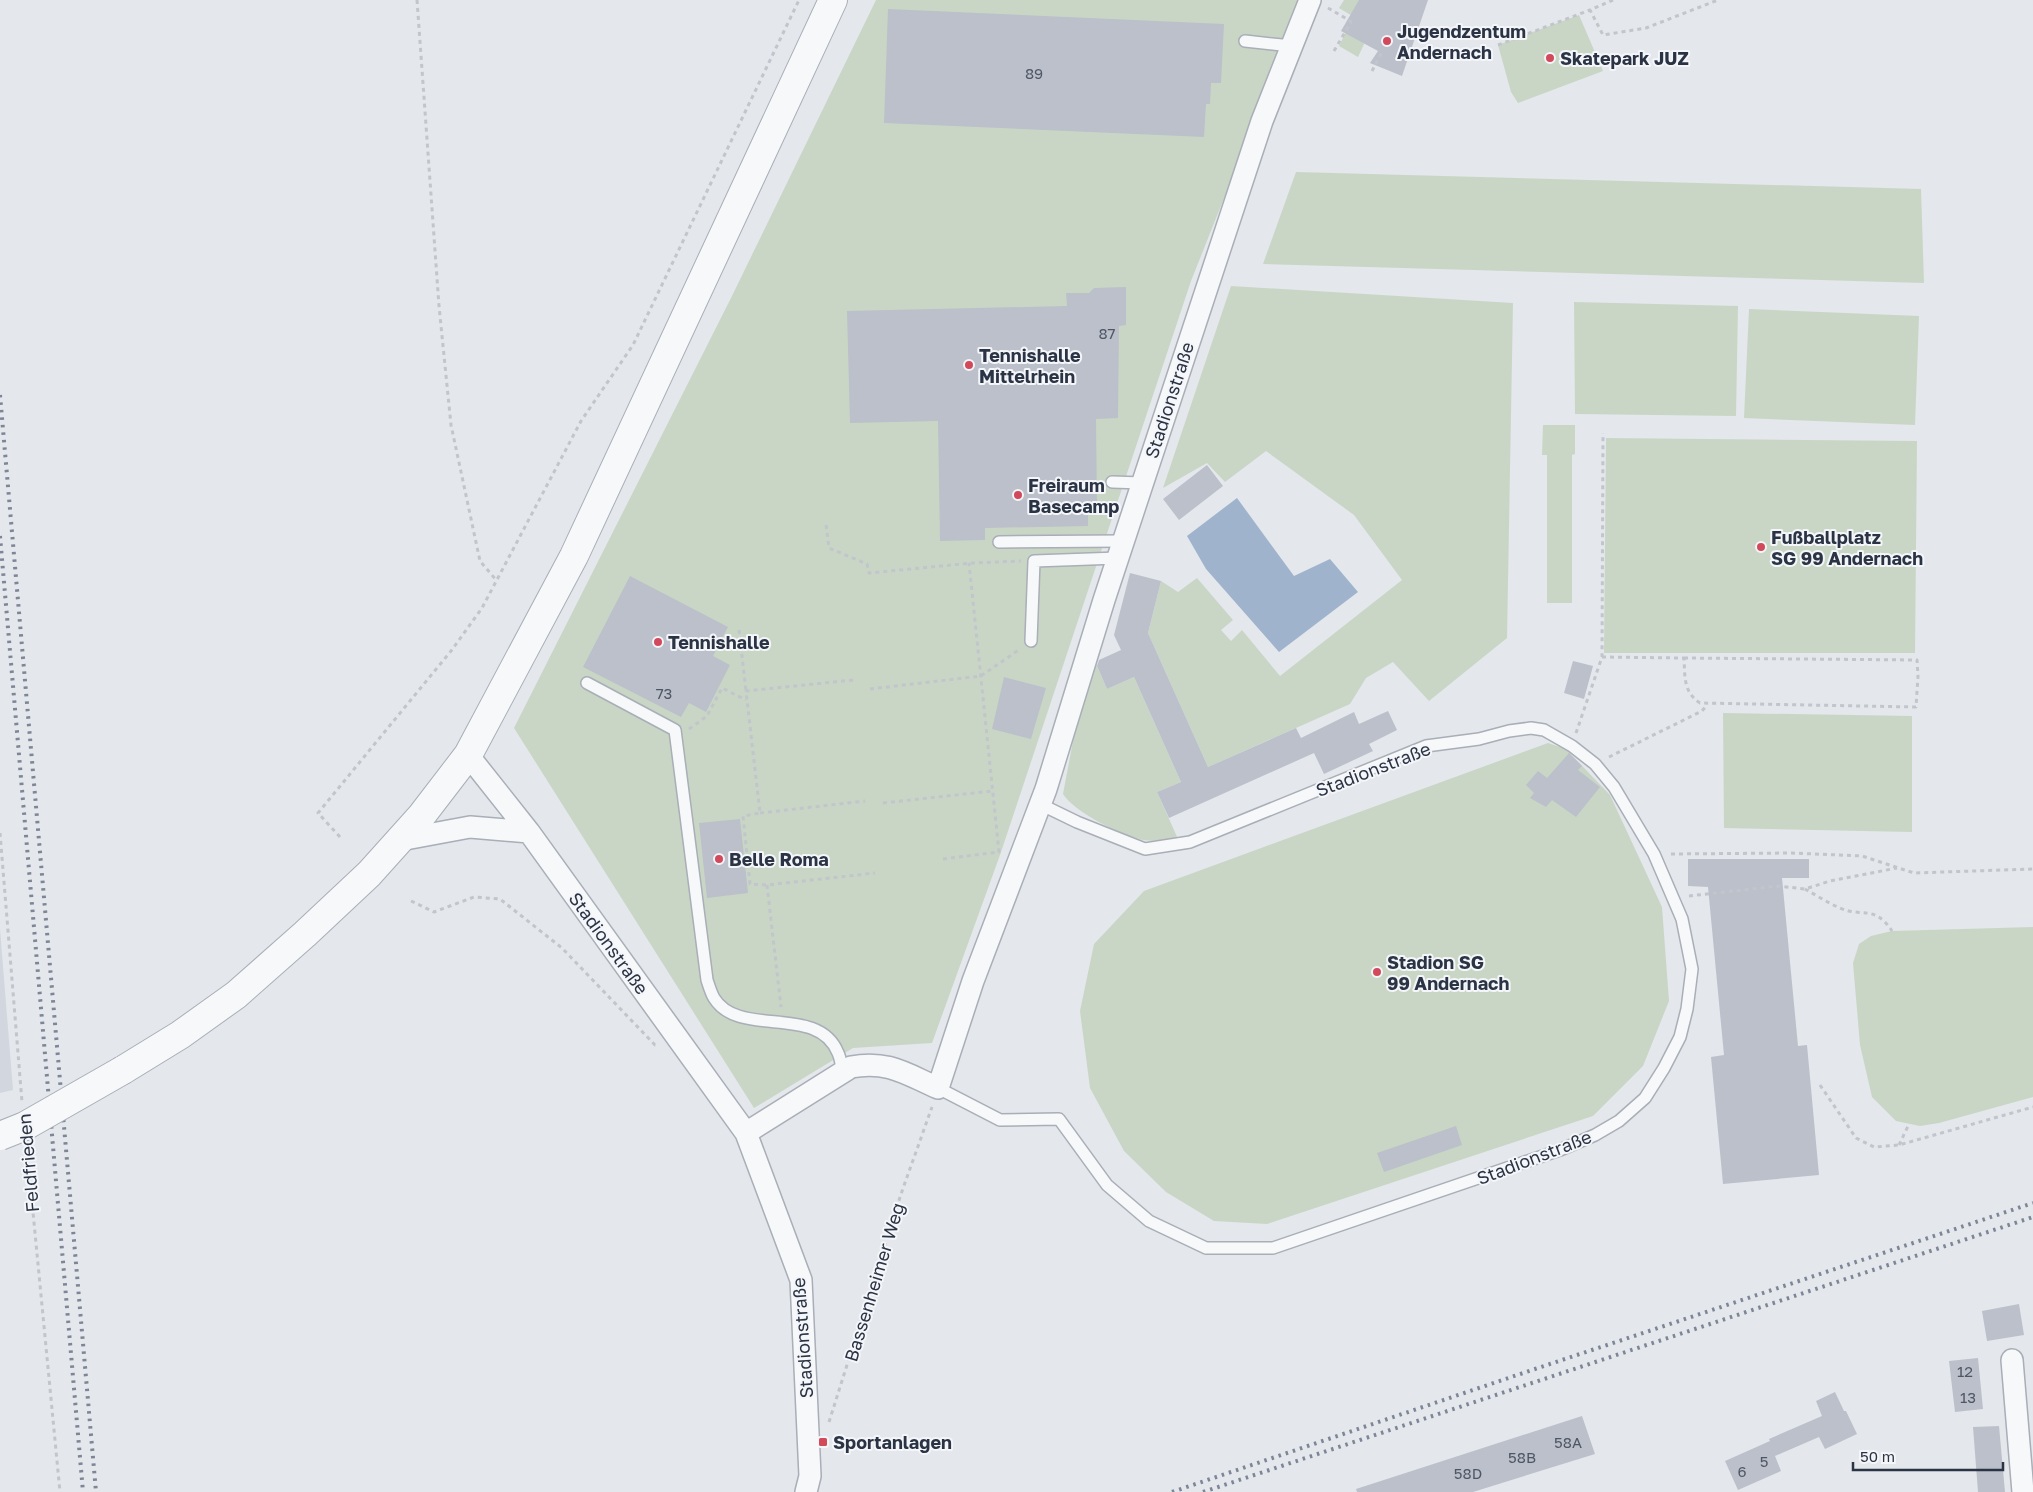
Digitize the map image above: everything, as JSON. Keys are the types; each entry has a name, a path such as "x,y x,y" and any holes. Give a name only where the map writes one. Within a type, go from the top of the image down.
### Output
{"street":[{"path":"0,1136 25,1126 123,1070 180,1035 236,995 370,874 422,815 468,755 574,556 833,0"},
{"name":"Stadionstraße","path":"746,1133 851,1067 865,1064 888,1066 938,1088 973,981 1046,789 1142,483 1262,121 1304,8"},
{"name":"Stadionstraße","path":"468,755 529,832 746,1133 801,1280 810,1476 806,1492"},
{"path":"400,840 470,827 529,832"},
{"path":"2012,1360 2023,1492"}],"lane":[{"path":"1246,41 1282,45 1290,49"},
{"path":"1112,482 1142,483"},
{"path":"999,542 1121,549"},
{"path":"1031,641 1034,561 1121,549"},
{"path":"587,683 675,730 707,980 714,999 726,1010 742,1017 798,1024 820,1032 831,1042 838,1053 843,1072"},
{"name":"Stadionstraße","path":"938,1088 1000,1120 1059,1119 1106,1184 1149,1221 1206,1248 1272,1248 1560,1150 1595,1135 1618,1121 1645,1098 1664,1068 1680,1037 1687,1010 1692,969 1682,919 1654,854 1614,787 1595,764 1572,746 1544,730 1531,728 1509,731 1479,740 1426,746 1190,842 1145,849 1076,822 1040,804"}],"path":[{"path":"417,0 439,306 450,425 480,562 497,581"},
{"path":"340,837 318,813 451,651 482,608 581,421 633,345 799,0"},
{"path":"1498,45 1613,0"},
{"path":"1590,10 1603,35 1646,28 1718,0"},
{"path":"1304,8 1328,8 1352,22 1350,21 1334,51"},
{"path":"1372,72 1383,50"},
{"path":"1572,746 1602,657 1603,433"},
{"path":"826,525 829,548 867,564 869,573 969,563 1034,561"},
{"path":"943,859 999,852 969,563"},
{"path":"739,630 760,813"},
{"path":"870,689 980,676 1031,641"},
{"path":"1602,657 1917,660 1916,707 1708,705 1692,698 1686,687 1684,658"},
{"path":"746,691 853,680"},
{"path":"676,739 708,716 722,688 747,700"},
{"path":"1595,764 1702,711 1708,705"},
{"path":"883,803 992,791"},
{"path":"865,801 742,816 750,884 756,886 875,873"},
{"name":"Feldfrieden","path":"0,833 23,1104"},
{"path":"1654,854 1792,853 1862,856 1914,873 2033,869"},
{"path":"1804,889 1830,881 1898,868"},
{"path":"767,885 783,1022"},
{"path":"1673,898 1778,886 1804,889 1842,909 1865,912 1884,919 1892,931"},
{"path":"411,901 434,912 474,897 500,899 562,948 655,1045 681,1043"},
{"path":"1820,1085 1856,1138 1874,1147 1899,1145 2033,1107"},
{"name":"Bassenheimer Weg","path":"827,1430 901,1194 938,1088"},
{"path":"1899,1145 1909,1124"},
{"name":"Feldfrieden","path":"26,1144 60,1492"}],"shaded area":[{"path":"0,929 13,1090 0,1093"}],"green space":[{"path":"876,0 1303,0 1191,281 1000,855 932,1043 853,1048 754,1108 514,728 731,298"},
{"path":"1344,0 1364,0 1354,17 1339,8"},
{"name":"Skatepark JUZ","path":"1579,15 1603,71 1518,103 1511,92 1498,45"},
{"path":"1346,32 1365,42 1358,57 1339,46"},
{"path":"1296,172 1921,189 1924,283 1263,264"},
{"path":"1231,286 1513,303 1507,638 1429,701 1393,662 1366,678 1350,704 1208,767 1148,633 1161,581 1178,592 1197,578 1233,620 1221,630 1231,641 1242,630 1280,676 1402,580 1354,515 1266,451 1225,482 1207,463 1163,488"},
{"path":"1574,302 1738,306 1736,416 1575,414"},
{"path":"1749,309 1919,316 1915,425 1744,418"},
{"path":"1543,425 1575,425 1575,454 1572,455 1572,603 1547,603 1547,455 1542,455"},
{"name":"Fußballplatz SG 99 Andernach","path":"1606,438 1917,441 1915,653 1604,653"},
{"path":"1095,662 1107,689 1134,677 1181,782 1157,792 1178,839 1147,841 1123,833 1088,816 1063,794 1077,720"},
{"path":"1723,713 1912,716 1912,832 1724,828"},
{"name":"Stadion SG 99 Andernach","path":"1548,743 1566,749 1610,795 1662,907 1669,1001 1643,1066 1593,1116 1267,1224 1214,1221 1166,1192 1124,1151 1090,1088 1080,1011 1094,944 1144,891"},
{"path":"2033,927 2033,1097 1939,1123 1920,1126 1896,1121 1872,1097 1860,1045 1853,963 1859,944 1871,936 1892,931"}],"water":[{"path":"1237,498 1294,576 1330,559 1358,592 1279,652 1206,569 1187,536"}],"building":[{"name":"Jugendzentum Andernach","path":"1359,0 1428,0 1402,76 1370,63 1378,51 1341,31"},
{"path":"888,9 1224,24 1221,83 1211,83 1210,104 1206,104 1204,137 884,123"},
{"path":"1126,287 1126,325 1119,326 1118,418 1096,419 1097,509 1088,509 1088,526 985,528 985,540 940,541 938,421 850,423 847,311 1067,306 1066,293 1089,293 1094,288"},
{"path":"1207,465 1223,486 1179,520 1163,499"},
{"path":"1130,573 1161,581 1148,633 1208,767 1296,728 1301,738 1354,712 1359,724 1388,711 1397,730 1369,744 1373,751 1324,774 1314,753 1169,818 1157,792 1181,782 1134,677 1107,689 1097,666 1099,660 1121,650 1114,635"},
{"name":"Tennishalle","path":"630,576 728,627 713,656 730,665 706,712 689,703 681,717 583,667"},
{"path":"1573,661 1593,666 1584,699 1564,693"},
{"path":"1004,677 1046,688 1031,739 992,729"},
{"path":"1569,753 1582,766 1578,770 1600,787 1576,817 1552,800 1546,807 1530,798 1534,793 1526,785 1538,771 1547,778"},
{"path":"740,819 748,893 707,898 699,823"},
{"path":"1688,859 1809,859 1809,878 1782,878 1798,1046 1807,1045 1819,1175 1723,1184 1711,1057 1724,1055 1708,887 1688,886"},
{"path":"1456,1126 1462,1145 1384,1172 1377,1153"},
{"path":"2019,1304 2024,1335 1987,1341 1982,1311"},
{"path":"1978,1358 1983,1409 1955,1412 1949,1361"},
{"path":"1835,1392 1857,1434 1825,1449 1819,1437 1775,1456 1781,1471 1738,1490 1725,1461 1822,1416 1816,1401"},
{"path":"1582,1416 1595,1454 1473,1492 1357,1492 1356,1489"},
{"path":"1999,1426 2005,1492 1978,1492 1973,1427"}],"railway":[{"path":"0,395 96,1492"},
{"path":"0,536 83,1492"},
{"path":"1172,1492 2033,1203"},
{"path":"1203,1492 2033,1217"}],"place":[{"name":"Jugendzentum Andernach","path":"1387,41"},
{"name":"Skatepark JUZ","path":"1550,58"},
{"name":"Tennishalle Mittelrhein","path":"969,365"},
{"name":"Freiraum Basecamp","path":"1018,495"},
{"name":"Fußballplatz SG 99 Andernach","path":"1761,547"},
{"name":"Tennishalle","path":"658,642"},
{"name":"Belle Roma","path":"719,859"},
{"name":"Stadion SG 99 Andernach","path":"1377,972"},
{"name":"Sportanlagen","path":"823,1442"}]}
